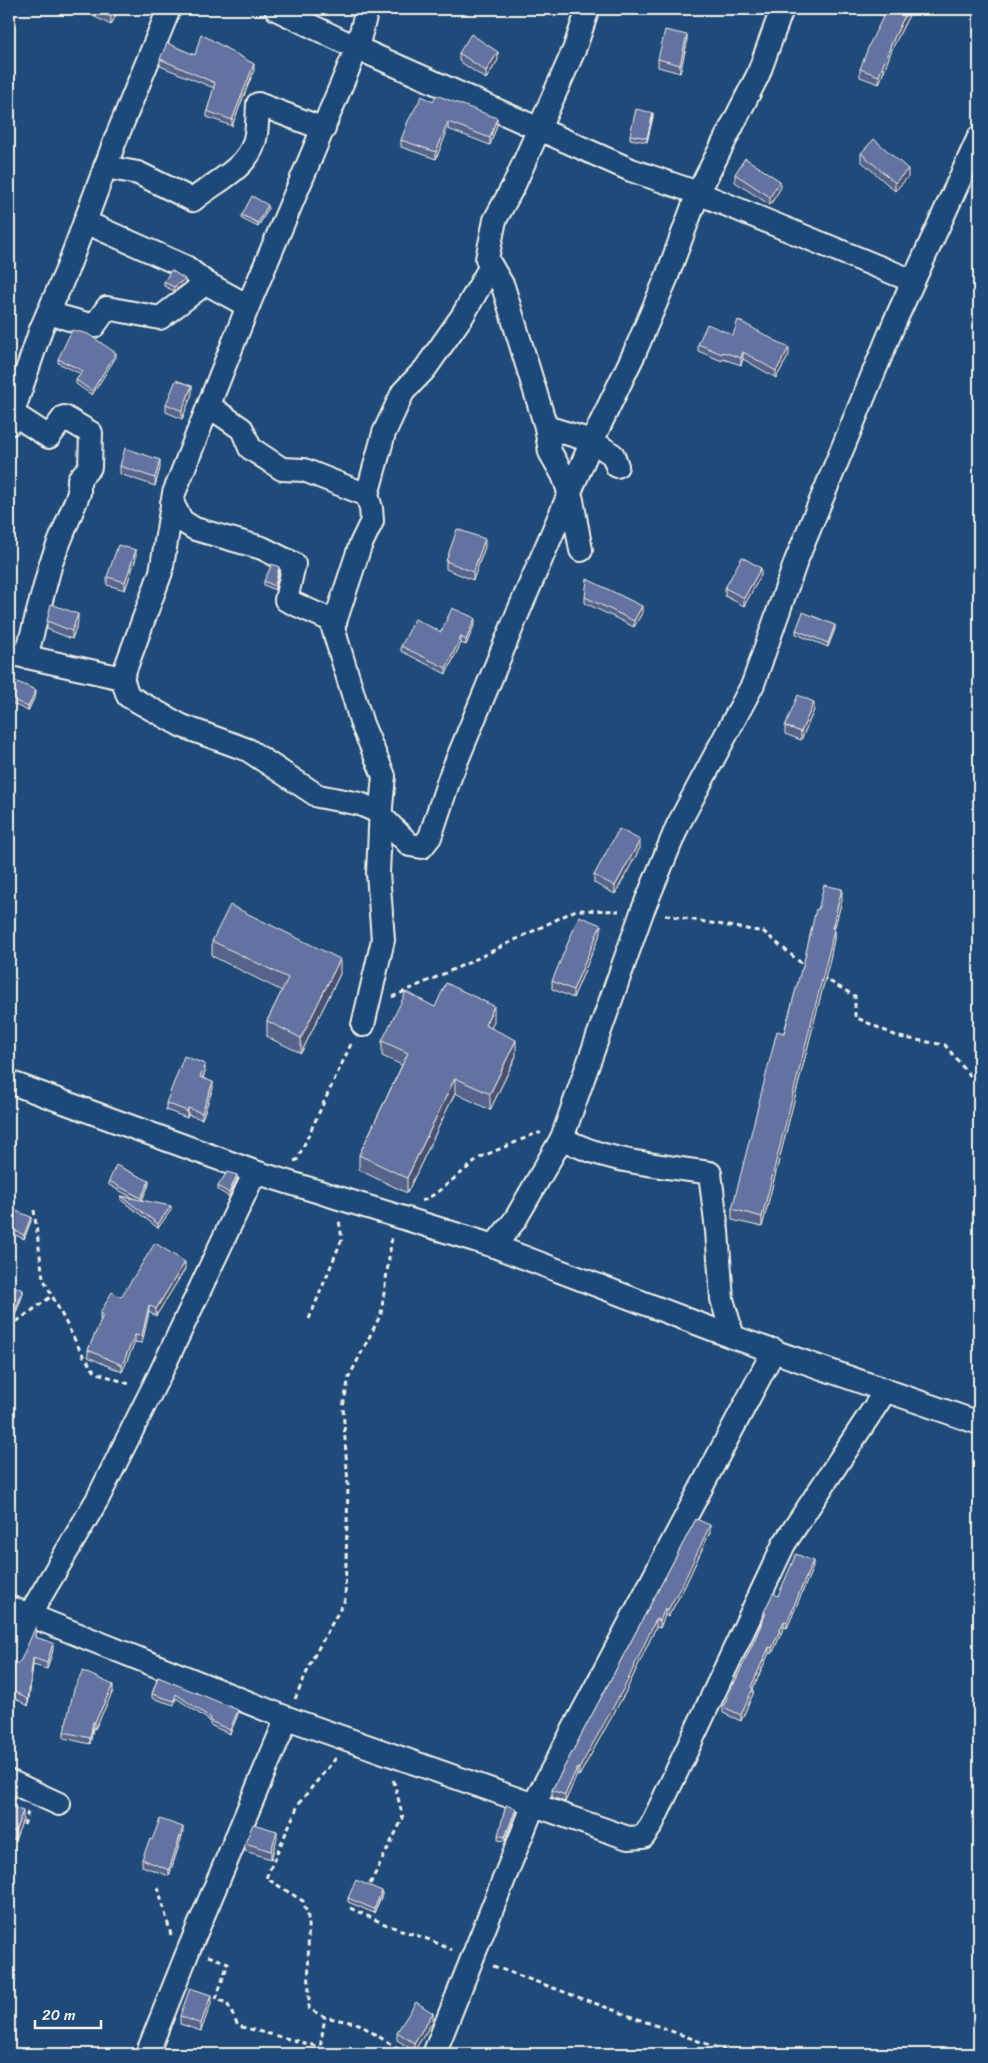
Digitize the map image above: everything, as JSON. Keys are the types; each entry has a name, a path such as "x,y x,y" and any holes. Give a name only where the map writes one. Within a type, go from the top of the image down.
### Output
{"street":[{"path":"122,678 17,655 50,564 79,494 79,479 90,467 91,433 64,418 49,437 11,419 48,313 67,270 105,166 169,9"},
{"path":"276,9 357,48 631,170 698,193 913,281"},
{"path":"368,9 357,48 324,130 248,306 174,493 161,572 122,678 128,696 182,726 248,750 318,796 360,804 376,811 410,845 422,847 430,838 454,768 592,441 663,288 698,193 758,76 782,9"},
{"path":"581,550 570,494 563,475 550,452 546,428 503,286 487,259 495,220 514,185 574,50 588,9"},
{"path":"105,166 138,174 193,200 208,187 237,169 254,143 258,104 324,130"},
{"path":"494,1246 515,1220 562,1138 646,903 678,826 753,684 796,561 913,281 979,137"},
{"path":"85,222 186,267 206,284 248,306"},
{"path":"363,1025 383,940 378,873 380,815 384,776 362,724 333,628 360,546 372,521 367,495 384,433 403,392 425,369 463,315 492,266"},
{"path":"48,313 94,326 107,308 160,318 206,284"},
{"path":"209,406 242,429 250,448 282,469 304,470 367,495"},
{"path":"546,428 592,441 613,455 617,466"},
{"path":"172,503 182,521 195,529 262,548 294,564 286,600 335,622"},
{"path":"9,1082 255,1172 494,1246 733,1337 979,1423"},
{"path":"562,1138 580,1148 627,1160 710,1173 717,1230 722,1298 733,1337"},
{"path":"9,1661 19,1610 97,1500 255,1172"},
{"path":"434,2054 534,1804 774,1350"},
{"path":"19,1610 286,1718 628,1838 643,1837 651,1826 784,1544 886,1390"},
{"path":"147,2054 286,1718"},
{"path":"9,1781 60,1804"}],"path":[{"path":"286,1718 313,1658 345,1600 348,1486 342,1408 349,1377 381,1314 396,1216 435,1194 482,1157 538,1133 562,1138"},
{"path":"309,1319 342,1239 336,1197"},
{"path":"34,1210 43,1278 81,1352 95,1372 151,1391"},
{"path":"9,1327 52,1296"},
{"path":"350,1740 299,1803 266,1878 303,1901 308,1917 309,2009 326,2017 359,2024 395,2047 419,2054"},
{"path":"370,1884 403,1818 387,1753"},
{"path":"158,1887 173,1944 228,1963 216,1999 227,2003 238,2026 320,2048"},
{"path":"350,1908 387,1926 430,1940 472,1959 734,2054"},
{"path":"319,2054 326,2017"}],"building":[{"path":"94,9 115,9 111,17"},
{"path":"887,9 908,9 892,42 879,76 860,69 870,43"},
{"path":"665,30 687,35 680,65 658,59"},
{"path":"201,34 254,64 232,120 207,111 215,83 160,59 167,43 195,55"},
{"path":"471,34 498,52 486,71 459,53"},
{"path":"436,95 497,118 490,138 448,122 436,152 401,140 408,121 422,96 433,102"},
{"path":"636,109 653,113 647,138 630,135"},
{"path":"874,139 908,169 895,183 861,153"},
{"path":"745,158 780,181 770,197 735,174"},
{"path":"252,196 268,205 258,223 242,215"},
{"path":"171,270 185,279 174,287 164,282"},
{"path":"738,320 789,348 776,371 743,352 741,358 723,352 722,354 698,344 707,324 733,335"},
{"path":"72,330 88,334 116,353 92,391 76,380 83,371 58,359"},
{"path":"176,380 192,386 182,411 166,404"},
{"path":"125,448 160,460 155,478 120,466"},
{"path":"457,529 485,539 473,572 446,561"},
{"path":"118,545 136,550 125,582 107,577"},
{"path":"742,557 761,568 744,598 725,588"},
{"path":"272,564 279,567 275,586 264,581"},
{"path":"587,579 642,606 634,621 585,597"},
{"path":"51,604 78,614 72,631 47,621"},
{"path":"452,608 475,618 466,640 461,637 446,668 401,646 415,619 441,632"},
{"path":"803,612 835,625 828,643 796,630"},
{"path":"10,679 36,690 28,707 9,698"},
{"path":"798,695 814,702 801,732 785,726"},
{"path":"619,829 640,840 615,886 594,875"},
{"path":"824,885 842,889 832,928 834,929 830,948 762,1217 732,1209 777,1031 784,1033"},
{"path":"230,905 340,959 301,1038 267,1021 288,978 212,941"},
{"path":"579,916 601,925 573,990 552,981"},
{"path":"446,983 494,1006 485,1025 516,1040 490,1094 455,1078 407,1178 359,1155 408,1053 382,1041 406,992 435,1007"},
{"path":"184,1056 205,1064 200,1077 213,1082 202,1113 188,1108 187,1111 166,1103"},
{"path":"116,1165 149,1181 141,1198 109,1181"},
{"path":"227,1172 237,1175 229,1193 218,1186"},
{"path":"121,1196 171,1206 158,1224"},
{"path":"9,1208 31,1217 24,1235 9,1228"},
{"path":"155,1243 185,1262 156,1309 149,1305 142,1336 135,1335 122,1365 88,1350 103,1315 100,1313 112,1292 121,1297"},
{"path":"9,1284 23,1290 14,1314 9,1312"},
{"path":"696,1519 710,1525 685,1579 668,1610 665,1608 660,1621 656,1619 626,1684 579,1769 577,1768 565,1795 552,1790"},
{"path":"796,1554 813,1561 787,1622 784,1621 772,1648 769,1647 741,1715 723,1707 754,1641 773,1593 778,1596"},
{"path":"36,1626 35,1637 53,1643 47,1663 33,1658 28,1700 9,1687 9,1684 14,1666 21,1660"},
{"path":"83,1671 113,1685 95,1722 93,1722 90,1738 64,1732 74,1689"},
{"path":"158,1677 238,1710 230,1730 210,1721 211,1718 176,1694 174,1701 152,1694"},
{"path":"506,1805 516,1809 505,1837 498,1835"},
{"path":"9,1806 23,1811 15,1832 9,1829"},
{"path":"160,1819 183,1827 169,1870 142,1859"},
{"path":"253,1824 277,1831 271,1851 245,1843"},
{"path":"356,1880 382,1891 374,1909 348,1898"},
{"path":"190,1988 211,1995 201,2024 180,2016"},
{"path":"416,2002 433,2013 414,2043 397,2032"}]}
